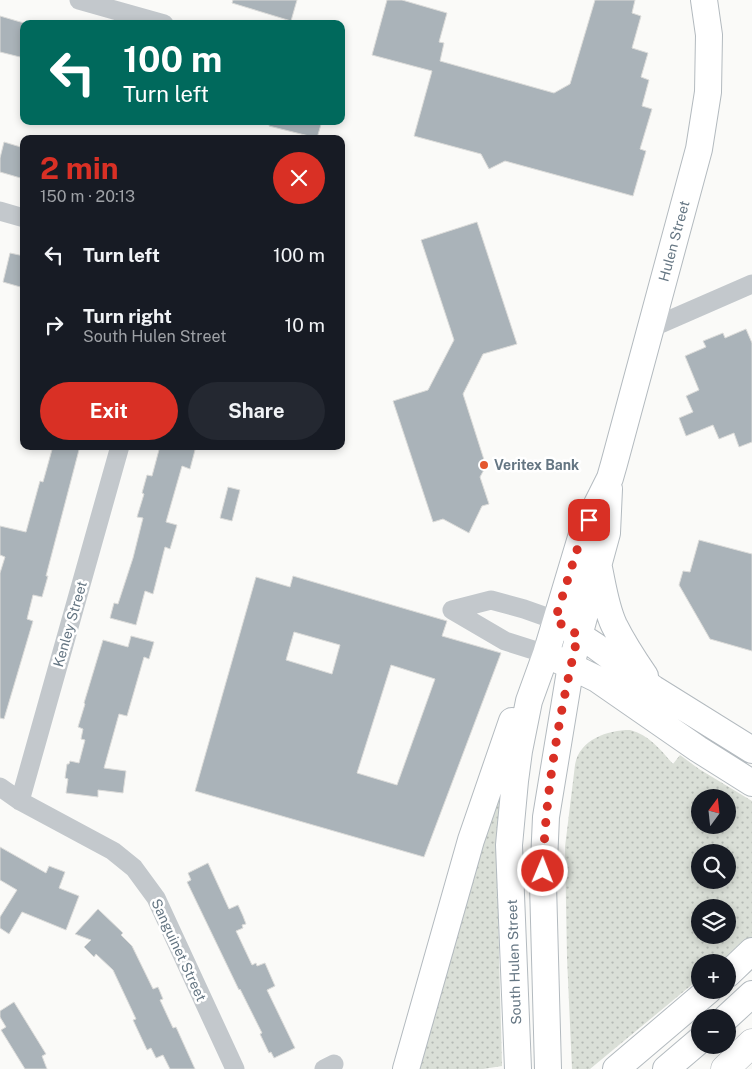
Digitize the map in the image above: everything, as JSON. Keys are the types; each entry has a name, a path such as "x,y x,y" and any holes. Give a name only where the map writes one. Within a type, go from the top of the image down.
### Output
{"highway":[{"path":"725,1069 752,1044"}],"main road":[{"name":"Hulen Street","path":"610,478 699,149 708,92 708,35 704,0"},
{"path":"548,1067 543,884 544,844 549,791 571,666 607,533 610,478"},
{"name":"South Hulen Street","path":"518,1068 509,845 515,781 525,720 555,620 582,534 610,478"},
{"path":"598,565 614,625 629,652 654,689"},
{"path":"555,620 654,689 752,750"},
{"path":"406,1069 471,840 521,694 546,654 604,684 698,749 752,783"},
{"path":"736,967 752,952"},
{"path":"736,1009 752,994"},
{"path":"616,1069 698,999"},
{"path":"666,1069 691,1048"}],"street":[{"path":"79,0 150,20"},
{"path":"0,211 20,217"},
{"path":"651,328 752,284"},
{"name":"Kenley Street","path":"20,802 119,450"},
{"path":"546,654 506,641 452,610 491,600 524,608 555,620"},
{"name":"Sanguinet Street","path":"0,787 20,802 113,851 134,868 156,898 235,1069"}],"shaded area":[{"path":"630,730 637,732 654,743 673,764 680,755 732,789 691,789 691,834 736,834 736,791 752,801 752,938 731,954 691,954 691,985 590,1069 572,1069 565,847 575,765 578,756 582,749 595,738 612,732"},
{"path":"495,791 502,794 498,896 502,1066 483,1069 416,1069"}],"building":[{"path":"233,0 297,0 291,20 232,3"},
{"path":"387,0 402,0 447,13 439,42 444,43 440,61 554,93 570,84 595,0 635,0 632,13 641,16 632,48 648,53 641,77 649,80 642,106 652,109 640,149 646,151 633,196 505,161 489,169 481,154 414,136 432,71 372,55"},
{"path":"0,16 20,22 20,57 0,52"},
{"path":"321,125 318,135 305,135 269,126"},
{"path":"4,142 20,147 20,178 0,172 0,158"},
{"path":"477,222 517,344 483,354 463,394 486,466 480,477 489,504 482,506 469,533 443,519 433,522 393,401 428,390 454,340 421,240"},
{"path":"10,253 20,255 20,287 3,282"},
{"path":"746,329 752,343 752,442 739,447 734,433 719,439 713,425 686,436 679,418 693,412 686,396 699,390 685,356 706,347 703,341 723,333 725,338"},
{"path":"52,450 79,450 42,597 33,595 27,619 33,621 4,719 0,718 0,573 5,557 0,555 0,526 26,532 40,481 43,482"},
{"path":"159,450 195,450 190,469 182,466 166,522 177,525 170,549 165,547 153,594 145,591 136,625 110,618 114,603 118,604 133,558 143,518 137,517 147,475 152,476"},
{"path":"228,487 240,490 232,521 220,518"},
{"path":"699,540 752,554 752,651 710,639 679,585 683,571 690,572"},
{"path":"293,576 447,621 442,636 501,653 424,857 195,791 256,577 290,587","holes":["294,632 340,645 332,674 286,660","391,665 435,679 397,785 357,773"]},
{"path":"131,636 154,642 149,659 144,657 127,716 119,714 104,768 126,771 123,793 98,790 98,797 66,793 68,779 65,778 67,764 70,761 79,763 85,740 81,739 83,729 78,727 103,640 128,647"},
{"path":"0,847 46,873 49,866 65,872 59,888 79,896 66,930 22,912 9,934 0,928 0,917 17,890 0,880"},
{"path":"208,863 229,909 238,905 243,916 246,924 242,925 243,928 236,931 252,965 256,963 257,966 265,963 275,986 267,990 295,1048 274,1058 271,1052 269,1053 260,1034 262,1033 187,882 191,880 188,873"},
{"path":"98,909 123,933 121,935 132,946 153,989 158,987 163,999 160,1000 173,1028 176,1027 195,1069 170,1069 163,1055 156,1058 151,1048 147,1050 133,1020 136,1019 113,970 96,954 94,957 84,947 91,940 75,934"},
{"path":"14,1002 46,1054 42,1056 47,1069 25,1069 1,1030 6,1027 0,1017 0,1011"}],"place":[{"name":"Veritex Bank","path":"484,465"}],"route":[{"path":"543,871 549,791 578,635 555,620 582,534 589,520"}]}
